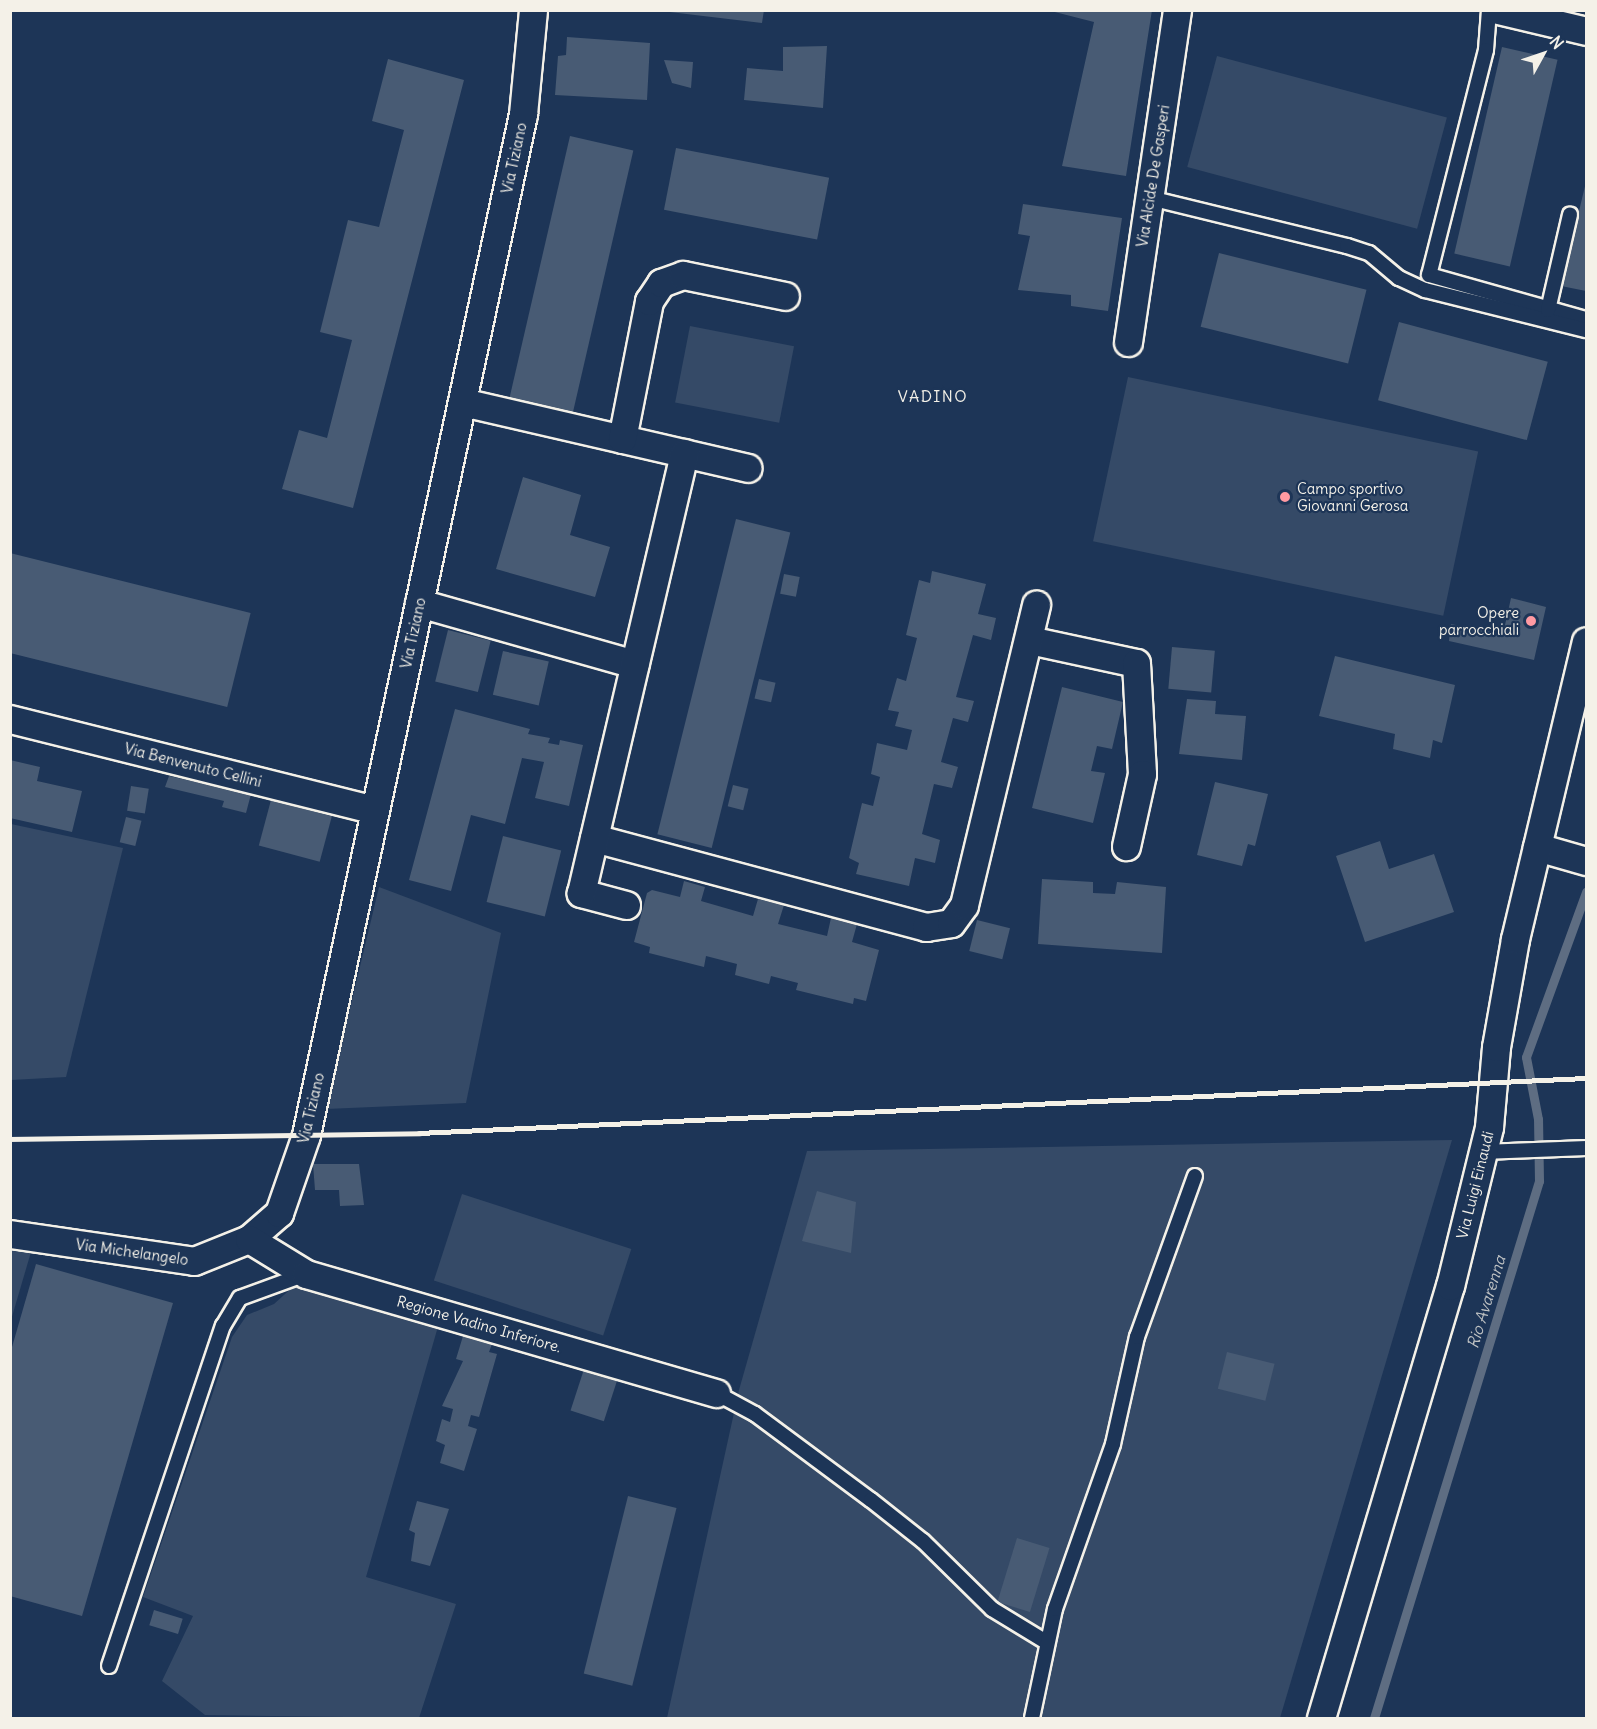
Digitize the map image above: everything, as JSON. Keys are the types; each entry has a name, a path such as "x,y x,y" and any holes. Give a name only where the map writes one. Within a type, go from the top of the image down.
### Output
{"street":[{"name":"Via Tiziano","path":"249,1239 279,1213 306,1136 523,114 533,10"},
{"name":"Via Alcide De Gasperi","path":"1128,342 1177,10"},
{"path":"1498,10 1587,31"},
{"path":"622,439 649,301 661,283 683,275 785,296"},
{"path":"462,402 747,468"},
{"path":"626,905 581,893 684,453"},
{"path":"419,603 634,664"},
{"path":"594,838 926,927 951,923 964,905 1036,604"},
{"path":"1029,640 1136,663 1142,774 1126,846"},
{"name":"Via Luigi Einaudi","path":"1321,1719 1450,1286 1483,1152 1511,960 1549,849 1587,641"},
{"name":"Via Benvenuto Cellini","path":"10,719 375,810"},
{"path":"1549,849 1587,861"},
{"name":"Via Michelangelo","path":"10,1234 194,1261 249,1239"},
{"name":"Regione Vadino Inferiore.","path":"249,1239 306,1275 716,1393"}],"lane":[{"path":"1489,10 1486,50 1429,275 1548,310 1587,318"},
{"path":"1150,198 1347,246 1369,253 1399,278 1425,290 1587,330"},
{"path":"1548,310 1570,215"},
{"path":"1483,1152 1527,1153 1587,1148"},
{"path":"1032,1719 1046,1642 1113,1444 1137,1337 1195,1176"},
{"path":"110,1666 223,1326 240,1298 306,1275"},
{"path":"716,1393 756,1414 871,1500 923,1541 992,1609 1046,1642"}],"shaded area":[{"path":"1217,56 1447,118 1417,229 1187,167"},
{"path":"690,326 794,346 779,423 675,403"},
{"name":"Campo sportivo Giovanni Gerosa","path":"1128,377 1478,451 1443,616 1093,541"},
{"path":"11,824 123,848 66,1077 11,1080"},
{"path":"379,887 501,933 466,1103 326,1109"},
{"path":"1452,1140 1280,1718 667,1718 739,1390 807,1151"},
{"path":"462,1194 631,1249 603,1336 434,1281"},
{"path":"10,1251 31,1252 11,1320"},
{"path":"296,1284 439,1323 366,1577 456,1604 419,1718 205,1715 162,1681 193,1616 143,1597 232,1337 247,1315 274,1304"}],"building":[{"path":"653,10 764,10 762,23"},
{"path":"1047,10 1152,10 1126,176 1062,166 1094,22"},
{"path":"567,37 650,43 647,100 555,95 558,56 566,55"},
{"path":"827,46 823,108 744,100 747,68 783,71 783,47"},
{"path":"1502,47 1558,60 1510,266 1454,254"},
{"path":"388,59 464,80 353,508 282,489 299,430 327,438 352,340 320,332 348,220 379,227 404,130 372,121"},
{"path":"664,60 693,62 691,88 672,83"},
{"path":"570,136 633,151 573,413 509,398"},
{"path":"676,148 829,178 817,240 664,210"},
{"path":"1586,182 1586,291 1561,286"},
{"path":"1023,204 1122,218 1108,311 1071,306 1071,295 1018,290 1030,236 1018,234"},
{"path":"1219,253 1366,290 1348,364 1201,327"},
{"path":"1399,322 1548,362 1527,440 1378,400"},
{"path":"523,477 581,495 570,535 610,547 595,597 496,569"},
{"path":"736,519 790,533 712,848 657,834"},
{"path":"10,553 251,613 227,707 10,653"},
{"path":"932,571 986,584 978,614 996,618 991,640 973,635 956,697 974,701 968,722 953,718 941,762 958,767 952,788 934,784 922,834 940,840 935,863 915,858 909,886 856,874 859,863 849,858 862,803 873,806 880,777 871,774 877,743 907,750 912,730 895,726 899,712 888,710 897,678 906,681 917,638 906,635 919,580 930,583"},
{"path":"784,574 800,577 796,597 780,594"},
{"path":"1511,598 1546,607 1534,660 1449,641 1451,624 1503,634"},
{"path":"448,630 491,641 478,692 435,681"},
{"path":"1172,647 1215,651 1211,693 1168,689"},
{"path":"503,651 549,662 539,705 493,695"},
{"path":"1335,656 1455,685 1442,743 1433,740 1430,758 1393,749 1395,734 1319,716"},
{"path":"759,679 776,683 771,702 755,698"},
{"path":"1062,687 1123,702 1112,749 1097,746 1091,771 1105,773 1093,823 1032,808"},
{"path":"1187,699 1216,701 1215,714 1246,716 1242,760 1179,754"},
{"path":"455,709 530,729 528,734 550,738 548,743 559,745 560,740 583,745 569,806 535,798 544,762 522,758 505,824 471,815 451,891 409,880"},
{"path":"10,760 40,767 37,781 82,791 72,832 10,818"},
{"path":"169,776 251,794 246,813 222,807 224,801 165,787"},
{"path":"1215,782 1268,794 1255,846 1248,844 1242,866 1197,855"},
{"path":"733,785 749,789 743,810 728,806"},
{"path":"131,786 149,789 145,814 127,811"},
{"path":"271,800 332,816 320,862 259,845"},
{"path":"126,817 142,821 135,846 120,842"},
{"path":"503,836 561,851 545,916 487,902"},
{"path":"1380,841 1389,869 1434,854 1454,912 1365,942 1336,856"},
{"path":"1042,879 1093,882 1093,893 1115,894 1117,882 1166,887 1162,953 1038,944"},
{"path":"684,881 705,887 701,901 753,916 758,899 784,905 778,924 827,936 831,918 857,924 852,942 879,950 866,1001 854,998 853,1004 796,990 798,983 771,976 769,984 735,975 737,964 706,956 704,967 649,953 650,947 634,942 647,893 652,890 680,897"},
{"path":"977,920 1010,928 1002,959 969,951"},
{"path":"313,1164 359,1164 364,1205 340,1206 339,1190 315,1190"},
{"path":"817,1191 856,1202 851,1253 802,1241"},
{"path":"36,1264 173,1303 82,1616 10,1596 10,1354"},
{"path":"463,1336 492,1344 489,1352 497,1354 479,1417 471,1415 468,1426 477,1429 464,1471 440,1463 445,1445 436,1441 442,1419 450,1422 453,1409 442,1406 463,1361 456,1359"},
{"path":"1227,1352 1275,1364 1265,1401 1218,1389"},
{"path":"586,1363 619,1374 604,1421 571,1411"},
{"path":"628,1496 677,1508 632,1686 584,1674"},
{"path":"417,1501 449,1509 430,1566 411,1561 415,1533 409,1530"},
{"path":"1017,1538 1050,1548 1030,1612 997,1602"},
{"path":"154,1610 183,1619 178,1634 149,1625"}],"waterway":[{"name":"Rio Avarenna","path":"1374,1718 1539,1181 1538,1119 1526,1057 1586,892"}],"railway":[{"path":"10,1139 419,1133 1586,1078"}],"place":[{"name":"Campo sportivo Giovanni Gerosa","path":"1285,497"},
{"name":"Opere parrocchiali","path":"1531,621"}],"district":[{"name":"VADINO","path":"933,396"}]}
